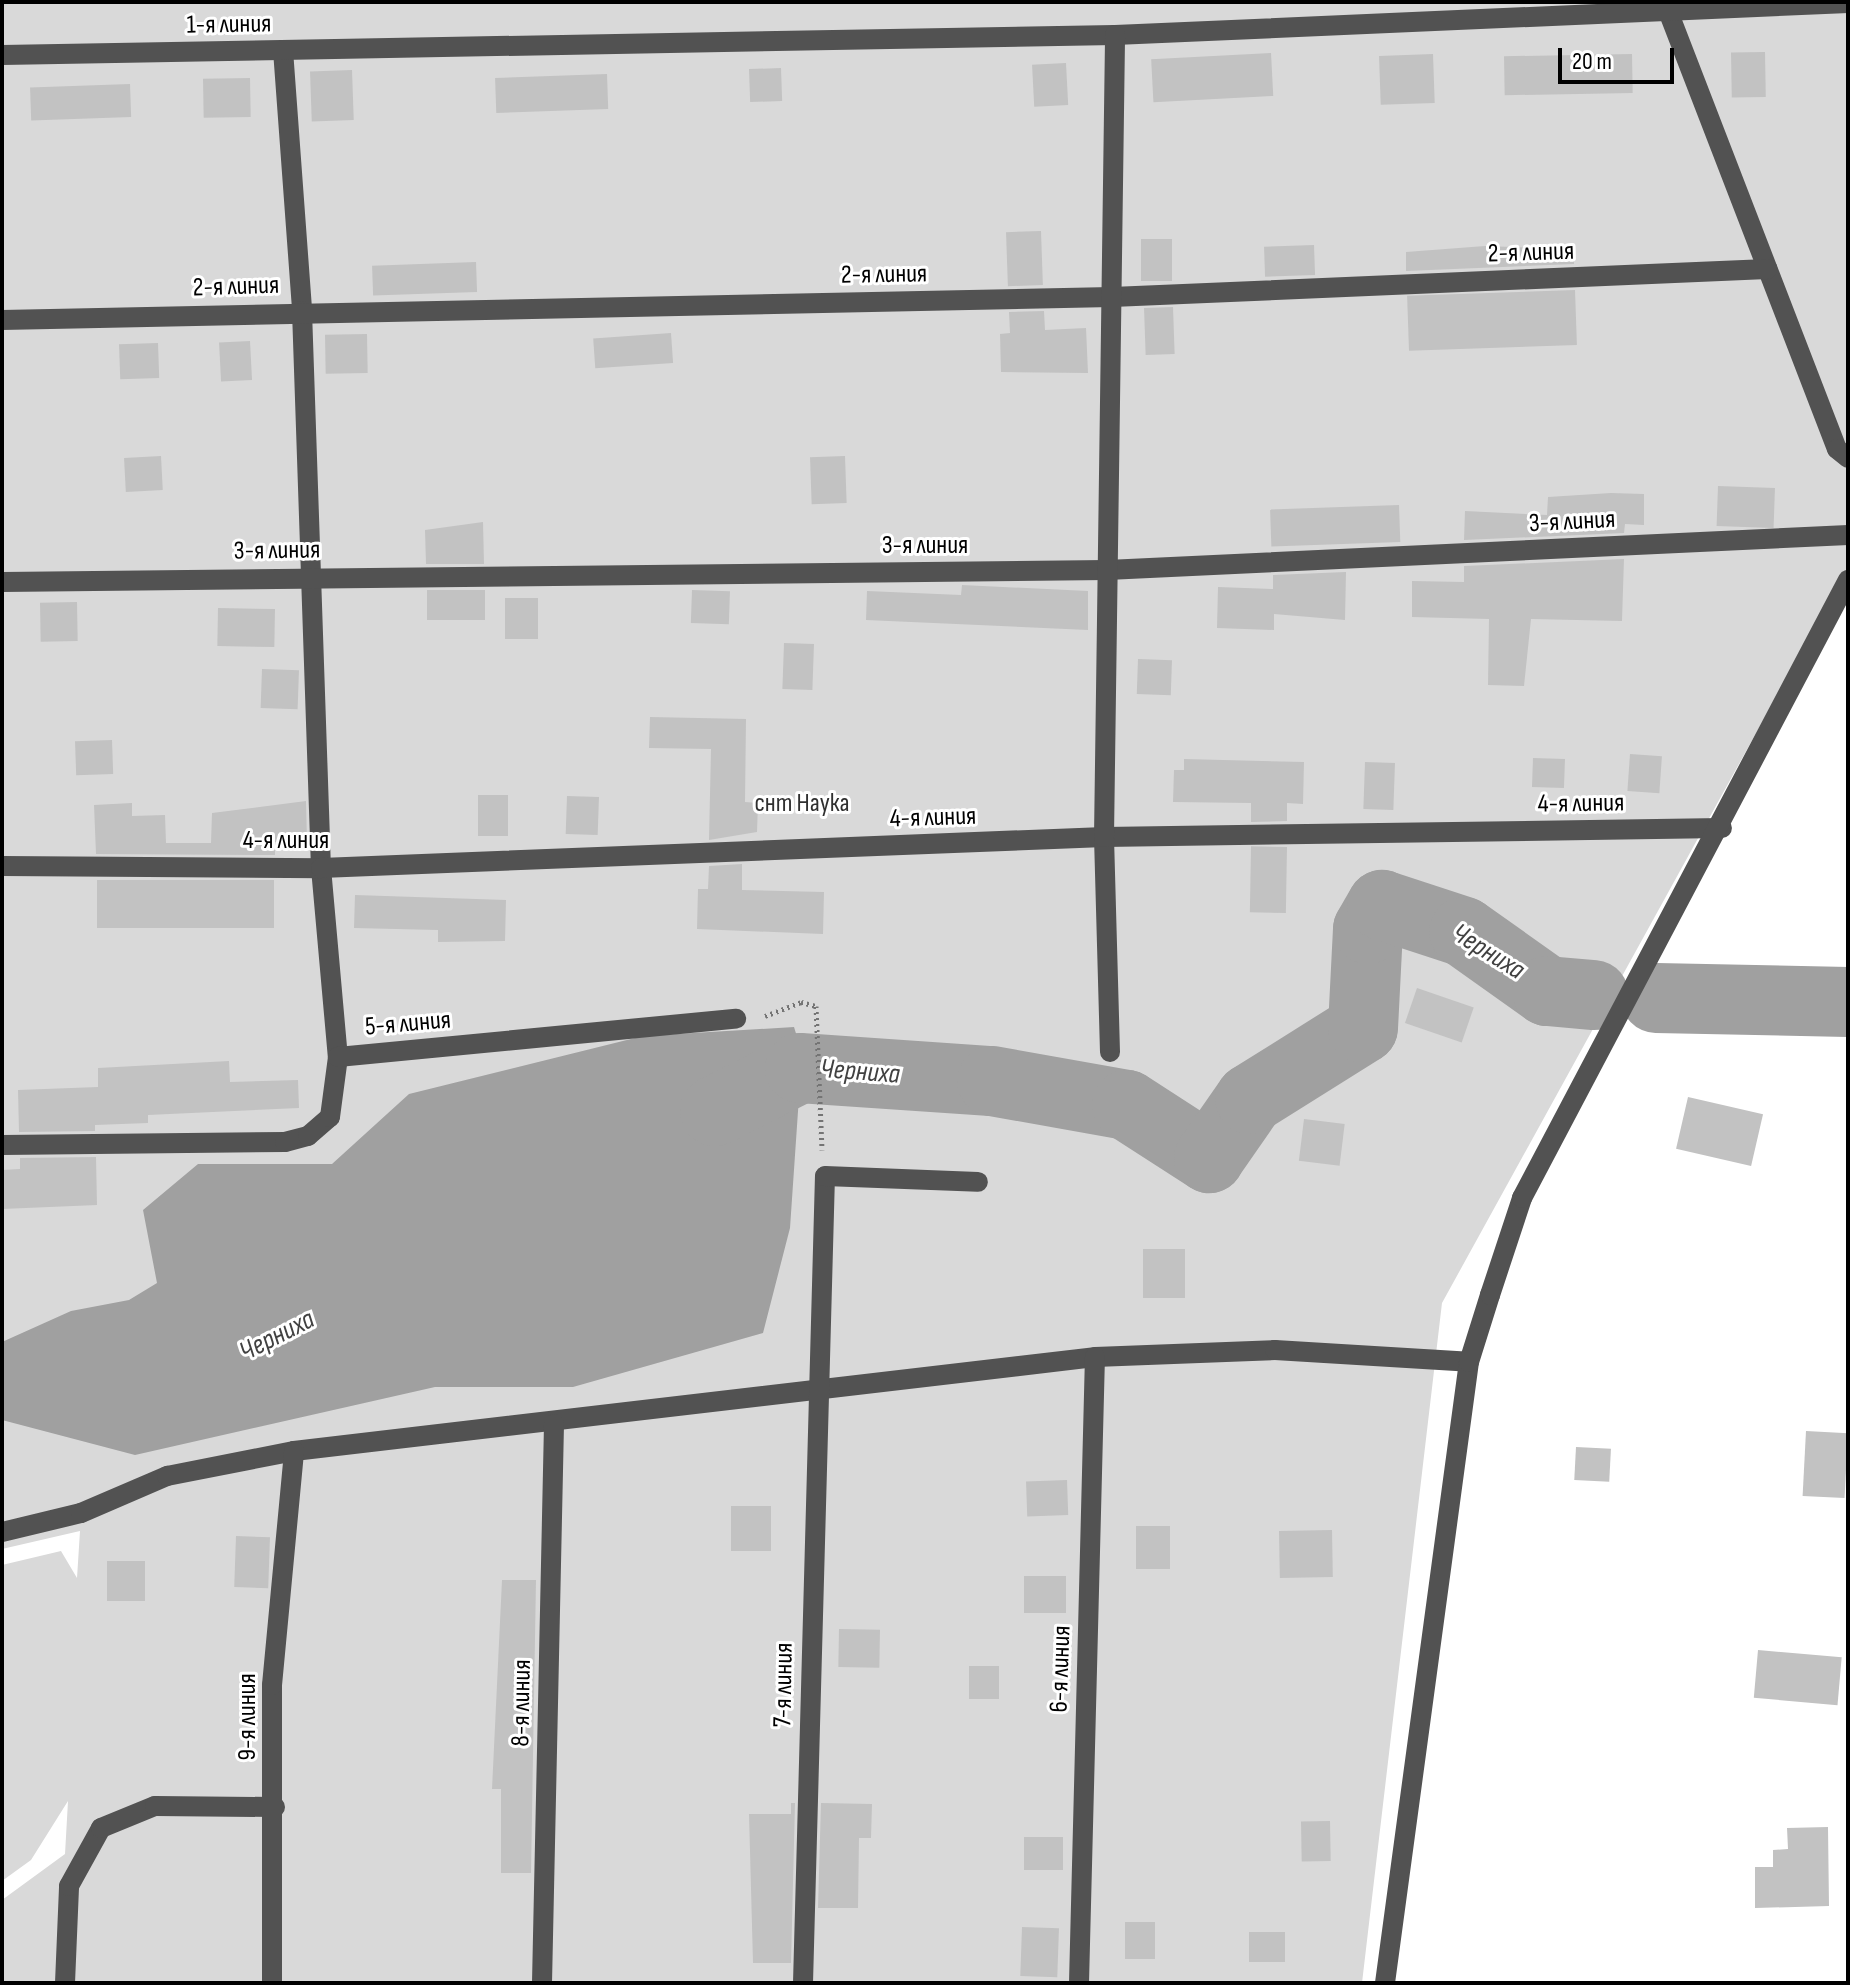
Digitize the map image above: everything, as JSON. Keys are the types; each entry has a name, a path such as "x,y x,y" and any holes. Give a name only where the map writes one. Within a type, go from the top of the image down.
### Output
{"street":[{"name":"1-я линия","path":"2,55 1115,35 1642,7 1668,11 1848,3"},
{"path":"1668,11 1837,449 1848,458"},
{"path":"1110,1052 1104,837 1115,35"},
{"path":"283,50 302,311 321,868 338,1057"},
{"name":"2-я линия","path":"2,320 302,311 1112,297 1767,269"},
{"name":"3-я линия","path":"2,582 1107,570 1848,535"},
{"path":"1385,1983 1469,1362 1522,1198 1722,828 1848,581"},
{"name":"4-я линия","path":"2,866 321,868 1104,837 1722,828"},
{"name":"5-я линия","path":"2,1145 308,1136 330,1117 338,1057 736,1019"},
{"path":"825,1176 978,1182"},
{"name":"7-я линия","path":"803,1983 822,1389 825,1176"},
{"path":"2,1532 81,1513 167,1476 294,1451 554,1424 1095,1357 1275,1350 1469,1362"},
{"name":"6-я линия","path":"1079,1983 1095,1357"},
{"name":"8-я линия","path":"542,1983 554,1424"},
{"name":"9-я линия","path":"272,1983 275,1807 272,1685 294,1451"},
{"path":"65,1983 69,1886 101,1828 155,1806 275,1807"}],"path":[{"path":"736,1019 784,1014 801,1002 816,1006 816,1081 825,1176"}],"green space":[{"name":"снт Наука","path":"2,2 1848,2 1848,566 1442,1303 1362,1983 2,1983 2,1900 65,1854 68,1801 31,1860 2,1881 2,1565 61,1551 77,1578 80,1531 2,1549"}],"water":[{"path":"794,1027 802,1053 790,1228 763,1333 573,1387 435,1387 135,1455 2,1420 2,1342 71,1311 129,1300 157,1283 143,1210 198,1164 332,1164 409,1094 643,1036"}],"building":[{"path":"1765,52 1766,97 1732,98 1731,53"},
{"path":"1271,53 1273,96 1153,102 1151,59"},
{"path":"1433,54 1435,103 1381,105 1379,56"},
{"path":"1632,54 1633,93 1505,95 1504,56"},
{"path":"1066,63 1068,105 1034,107 1032,65"},
{"path":"781,68 782,101 750,102 749,69"},
{"path":"352,70 354,120 312,121 310,71"},
{"path":"607,74 608,109 496,113 495,78"},
{"path":"250,78 251,117 204,118 203,79"},
{"path":"130,84 131,117 31,120 30,87"},
{"path":"1041,231 1043,285 1008,286 1006,232"},
{"path":"1141,239 1172,239 1172,281 1141,281"},
{"path":"1314,245 1315,275 1265,277 1264,247"},
{"path":"1485,246 1574,249 1574,264 1406,271 1406,252"},
{"path":"476,262 477,292 373,296 372,266"},
{"path":"1575,290 1577,345 1409,351 1407,296"},
{"path":"1173,307 1175,354 1146,355 1144,308"},
{"path":"1044,311 1045,330 1086,328 1088,373 1001,372 1000,334 1010,333 1009,312"},
{"path":"671,333 673,363 595,368 593,338"},
{"path":"367,334 368,373 326,374 325,335"},
{"path":"250,341 252,380 221,382 219,343"},
{"path":"158,343 159,378 120,379 119,344"},
{"path":"161,456 163,490 126,492 124,458"},
{"path":"845,456 847,503 812,504 810,457"},
{"path":"1718,486 1775,488 1774,528 1717,526"},
{"path":"1644,494 1644,525 1625,524 1624,533 1464,540 1465,511 1547,515 1548,497"},
{"path":"1399,505 1400,542 1271,546 1270,510"},
{"path":"483,522 484,564 426,564 425,530"},
{"path":"1624,559 1622,621 1531,619 1524,686 1488,685 1489,619 1412,617 1412,581 1464,582 1464,566"},
{"path":"1346,572 1345,620 1274,614 1274,630 1217,628 1218,587 1273,589 1273,575"},
{"path":"962,585 1088,591 1088,630 866,620 867,591 961,595"},
{"path":"427,590 485,590 485,620 427,620"},
{"path":"692,590 730,591 729,624 691,623"},
{"path":"505,598 538,598 538,639 505,639"},
{"path":"77,602 78,641 41,642 40,603"},
{"path":"218,608 275,609 274,647 217,646"},
{"path":"784,643 814,644 812,690 782,689"},
{"path":"1138,659 1172,660 1171,695 1137,694"},
{"path":"262,669 299,670 298,709 261,708"},
{"path":"650,717 746,719 745,802 758,803 757,832 709,840 711,749 649,748"},
{"path":"112,740 113,774 76,775 75,741"},
{"path":"1630,754 1662,756 1659,793 1627,791"},
{"path":"1533,758 1565,759 1564,788 1532,787"},
{"path":"1184,759 1304,762 1303,804 1287,803 1287,821 1251,822 1251,803 1173,802 1174,770 1184,770"},
{"path":"1365,762 1395,763 1393,810 1363,809"},
{"path":"478,795 508,795 508,836 478,836"},
{"path":"567,796 599,797 598,835 566,834"},
{"path":"306,801 307,841 275,842 275,855 96,854 94,805 132,803 132,816 165,815 166,843 211,843 212,813"},
{"path":"1251,846 1287,847 1286,913 1250,912"},
{"path":"742,864 742,890 824,892 823,934 697,929 698,889 708,889 709,866"},
{"path":"97,880 274,880 274,928 97,928"},
{"path":"355,895 506,900 505,941 438,942 438,930 354,928"},
{"path":"1417,988 1474,1008 1462,1043 1405,1023"},
{"path":"229,1061 230,1082 298,1080 299,1108 148,1115 148,1123 95,1125 95,1131 19,1132 18,1090 98,1087 98,1068"},
{"path":"1688,1097 1763,1114 1751,1166 1676,1149"},
{"path":"1304,1119 1345,1124 1340,1166 1299,1161"},
{"path":"96,1157 97,1205 2,1209 2,1170 20,1169 20,1158"},
{"path":"1143,1249 1185,1249 1185,1298 1143,1298"},
{"path":"1806,1431 1848,1433 1845,1498 1803,1496"},
{"path":"1576,1447 1611,1449 1609,1482 1574,1480"},
{"path":"1067,1480 1068,1515 1027,1516 1026,1481"},
{"path":"731,1506 771,1506 771,1551 731,1551"},
{"path":"1136,1526 1170,1526 1170,1569 1136,1569"},
{"path":"1332,1530 1333,1577 1280,1578 1279,1531"},
{"path":"236,1536 270,1537 268,1588 234,1587"},
{"path":"107,1561 145,1561 145,1601 107,1601"},
{"path":"1024,1576 1066,1576 1066,1613 1024,1613"},
{"path":"502,1580 536,1580 531,1873 501,1873 501,1789 492,1789"},
{"path":"839,1629 880,1630 879,1668 838,1667"},
{"path":"1758,1650 1842,1657 1837,1705 1754,1698"},
{"path":"969,1666 999,1666 999,1699 969,1699"},
{"path":"791,1803 795,1803 791,1963 753,1963 749,1814 791,1814"},
{"path":"821,1803 872,1804 871,1838 859,1838 858,1908 818,1908"},
{"path":"1330,1821 1331,1861 1302,1862 1301,1822"},
{"path":"1828,1827 1829,1906 1755,1908 1755,1867 1773,1867 1773,1850 1788,1849 1787,1828"},
{"path":"1024,1837 1063,1837 1063,1870 1024,1870"},
{"path":"1125,1922 1155,1922 1155,1959 1125,1959"},
{"path":"1022,1927 1059,1928 1057,1977 1020,1976"},
{"path":"1249,1932 1285,1932 1285,1962 1249,1962"}],"waterway":[{"name":"Черниха","path":"715,1111 800,1068 992,1081 1127,1105 1209,1158 1250,1099 1363,1028 1368,929 1382,905 1464,932 1547,991 1594,995"},
{"name":"Черниха","path":"1656,998 1848,1002"}]}
